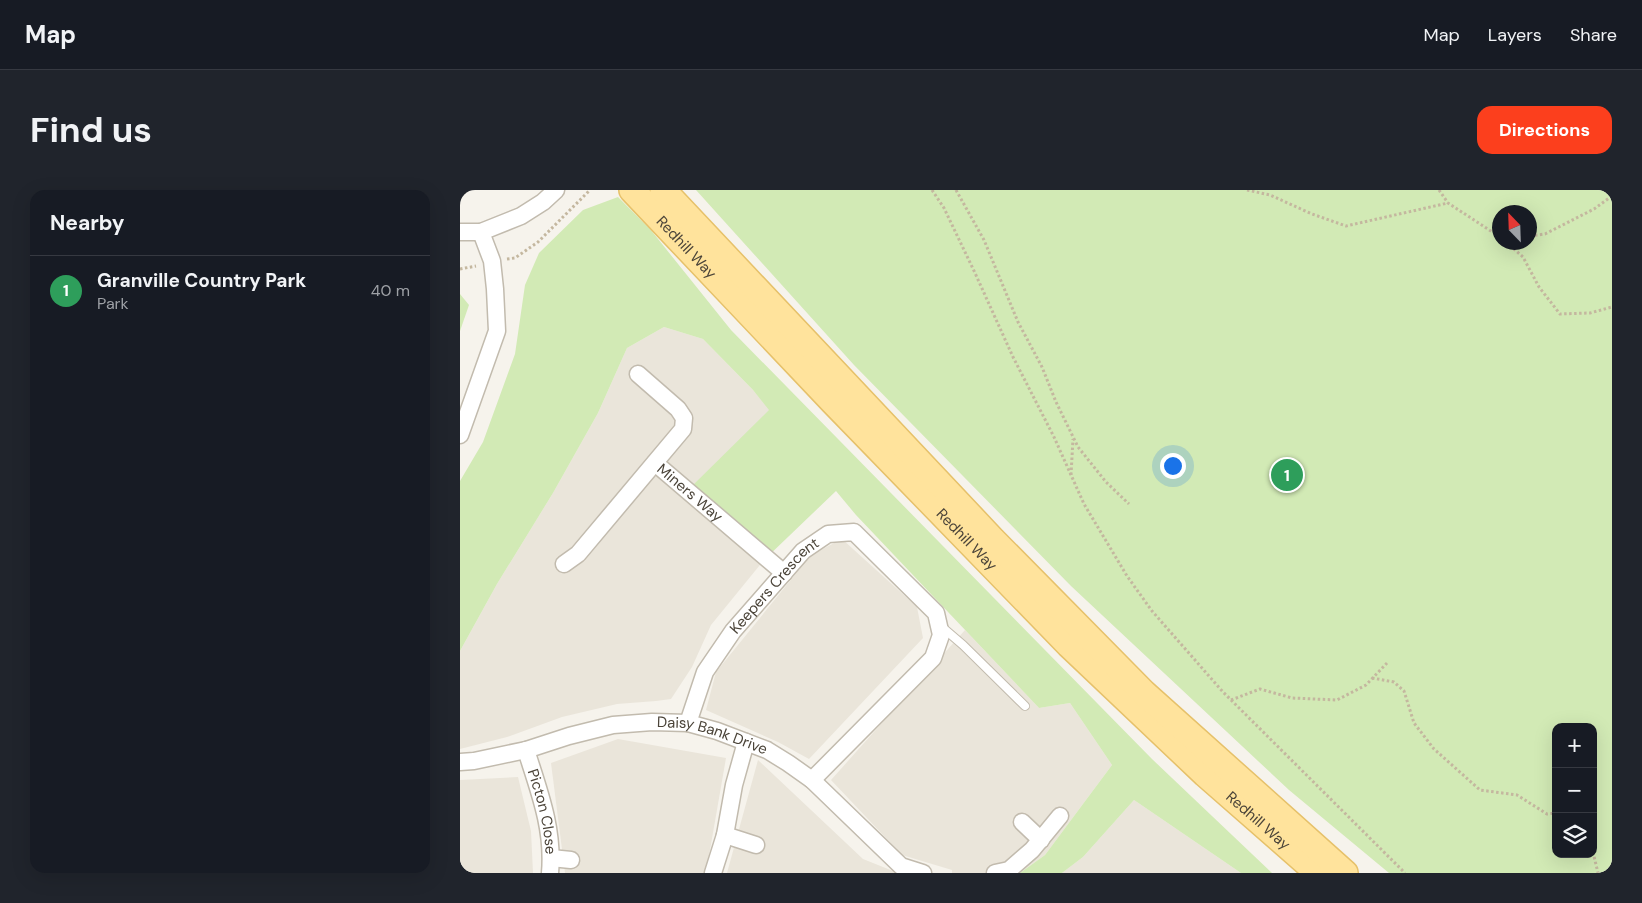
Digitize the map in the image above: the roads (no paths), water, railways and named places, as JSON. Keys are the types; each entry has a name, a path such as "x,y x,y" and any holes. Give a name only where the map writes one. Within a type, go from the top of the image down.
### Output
{"main road":[{"name":"Redhill Way","path":"632,190 840,409 1069,645 1205,774 1318,873"},
{"name":"Redhill Way","path":"663,190 986,532 1144,693 1345,873"},
{"path":"1310,843 1321,864 1330,873"}],"street":[{"path":"460,232 481,232 521,216 543,202 556,190"},
{"path":"460,435 497,331 492,261 481,232"},
{"path":"638,374 678,409 684,418 683,429 655,463"},
{"name":"Miners Way","path":"564,564 578,554 655,463 784,572"},
{"name":"Keepers Crescent","path":"688,723 705,672 733,631 803,551 828,534 854,532 936,613 939,624"},
{"path":"812,780 933,658 941,635 939,624"},
{"name":"Daisy Bank Drive","path":"460,762 474,761 526,750 569,736 613,725 652,722 688,723 717,731 767,750 812,780 901,866 923,873"},
{"path":"712,873 725,835 734,784 746,742"},
{"name":"Picton Close","path":"526,750 546,811 550,865"},
{"path":"995,873 1009,870 1032,850 1060,816"},
{"path":"1022,822 1041,840"},
{"path":"725,835 756,844"},
{"path":"550,865 571,860"}],"lane":[{"path":"939,624 1025,706"}],"place":[{"name":"Granville Country Park","path":"1287,475"}]}
